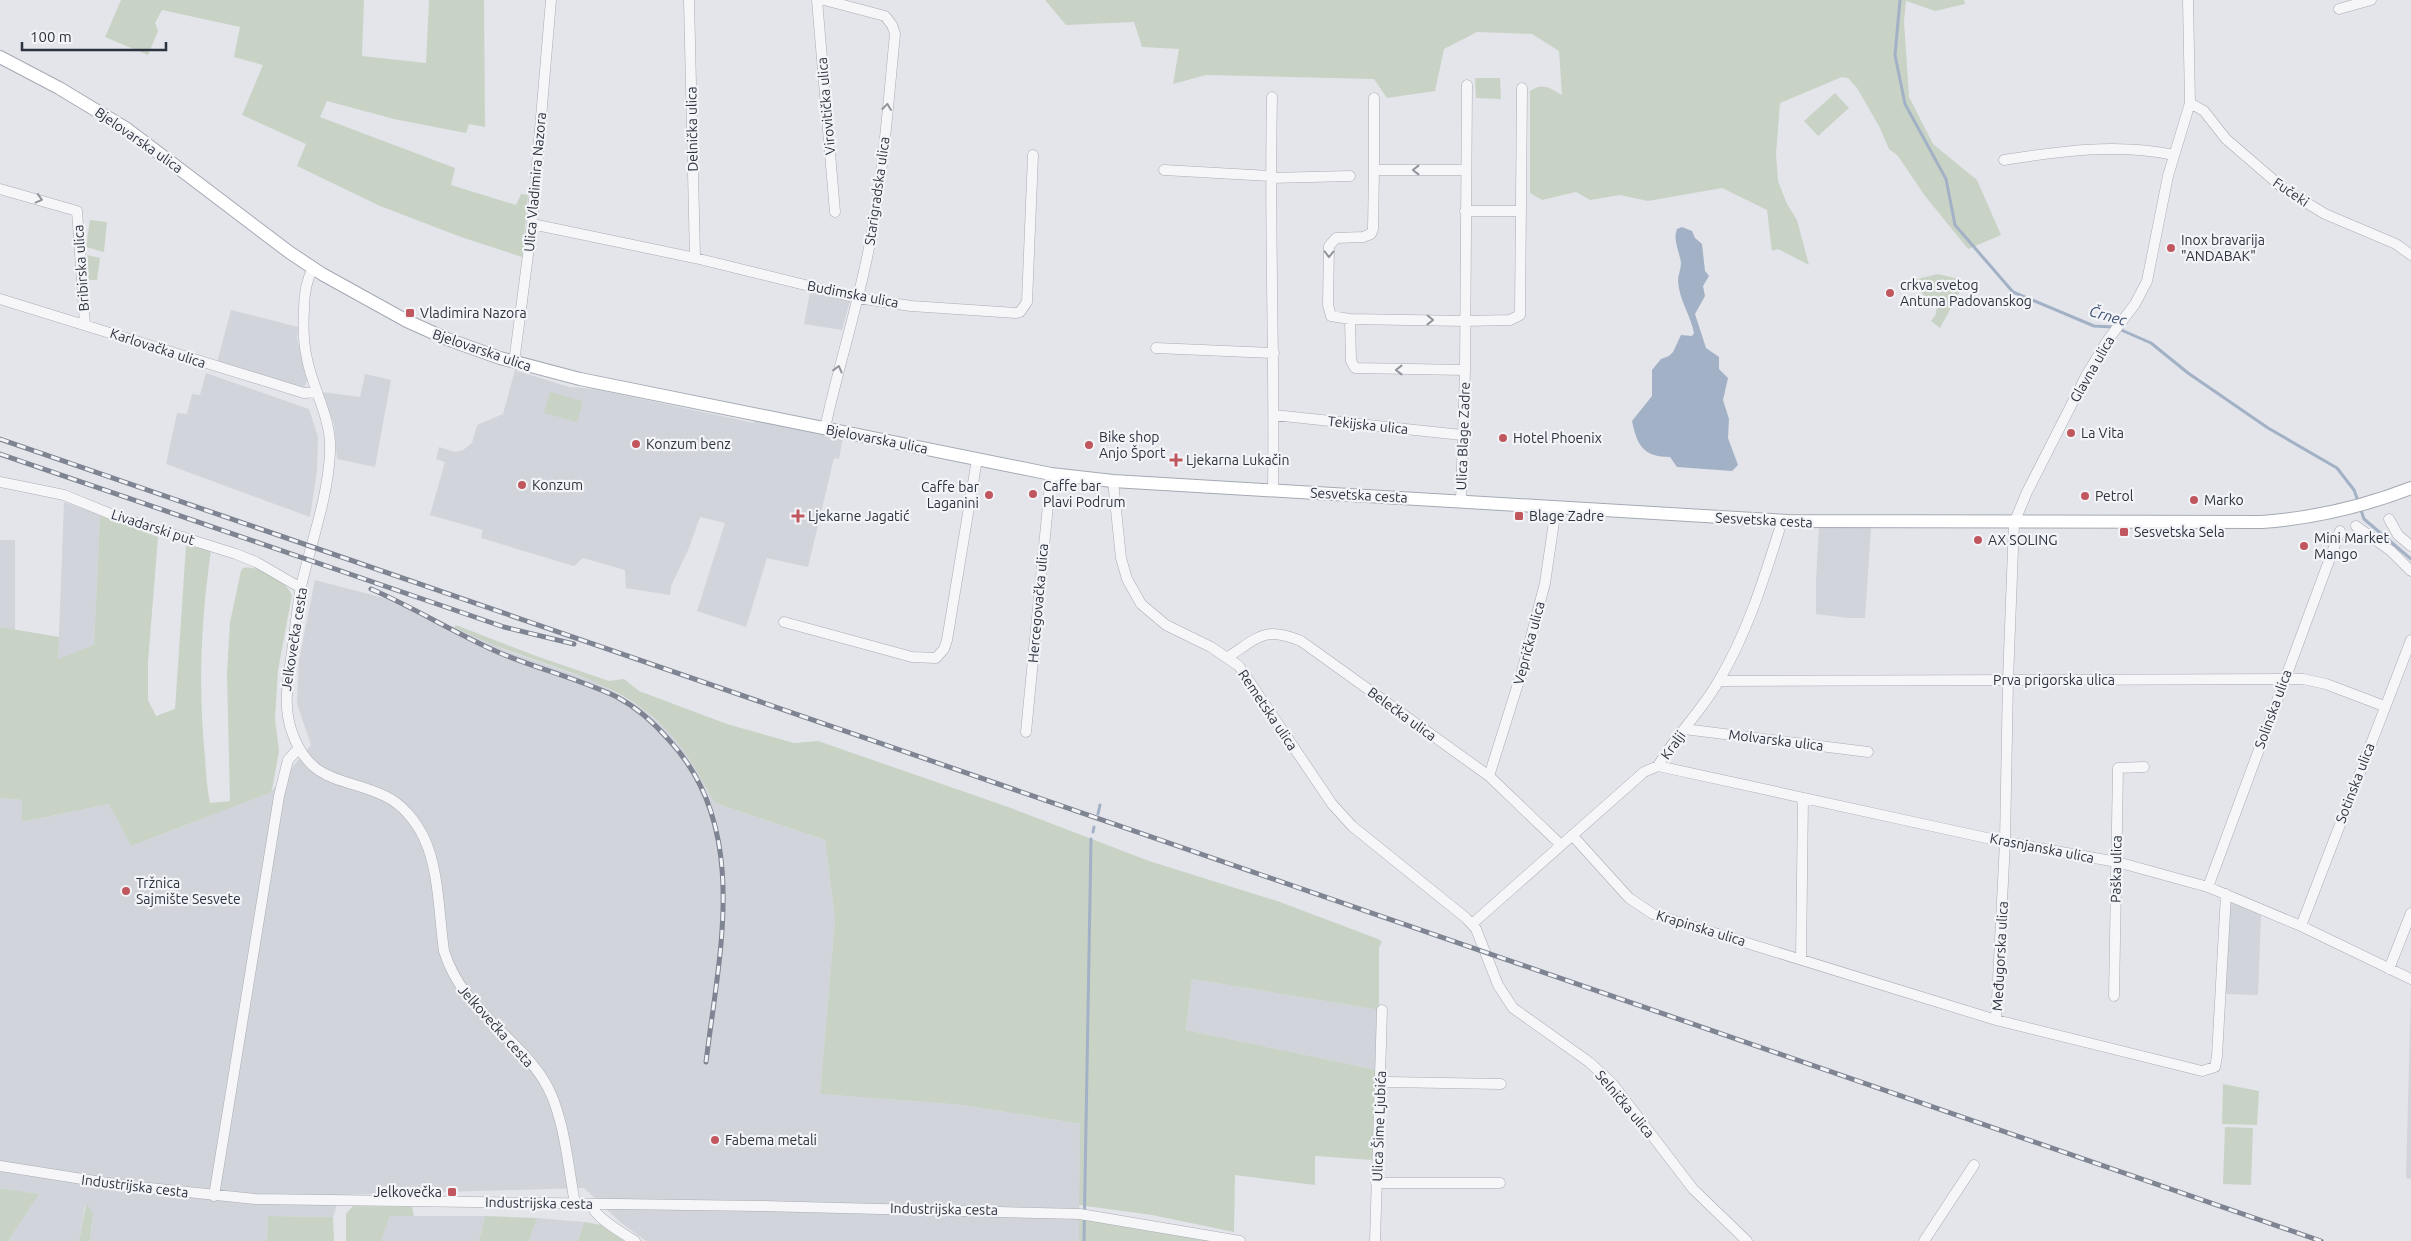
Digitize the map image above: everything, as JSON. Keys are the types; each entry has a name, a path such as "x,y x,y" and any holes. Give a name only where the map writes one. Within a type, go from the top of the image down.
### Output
{"main road":[{"name":"Bjelovarska ulica","path":"0,57 59,88 127,128 313,268 418,326 516,363 608,385 827,422 977,459 1051,474 1113,481"},
{"name":"Sesvetska cesta","path":"1113,481 1815,522 2262,522 2310,517 2351,508 2411,488"}],"street":[{"name":"Ulica Vladimira Nazora","path":"516,363 532,224 551,0"},
{"name":"Delnička ulica","path":"689,0 695,258"},
{"name":"Virovitička ulica","path":"817,0 835,212"},
{"name":"Starigradska ulica","path":"824,0 885,16 892,24 896,34 876,210 858,298 837,371 827,422"},
{"name":"Glavna ulica","path":"2014,523 2027,492 2087,374 2134,304 2146,281 2174,155 2190,103 2188,0"},
{"path":"2339,9 2370,0"},
{"name":"Ulica Blage Zadre","path":"1461,501 1465,370 1467,85"},
{"path":"1374,98 1373,229 1371,234 1364,237 1336,238 1329,246 1329,313 1336,318 1350,320 1510,320 1520,315 1522,88"},
{"path":"1272,97 1270,177 1274,353 1273,490"},
{"name":"Fučeki","path":"2190,103 2204,111 2226,139 2284,189 2325,214 2396,244 2411,255"},
{"path":"2004,160 2064,151 2118,149 2174,155"},
{"name":"Budimska ulica","path":"532,224 695,258 858,298 911,306 1020,312 1027,302 1033,155"},
{"path":"1164,170 1270,177 1350,176"},
{"path":"1374,170 1465,170"},
{"name":"Bribirska ulica","path":"0,189 77,211 85,324"},
{"path":"1465,211 1520,211"},
{"name":"Jelkovečka cesta","path":"313,268 306,292 303,326 307,360 328,425 331,448 329,476 301,588 286,690 286,709 289,726 299,748 313,766 327,776 385,795 407,812 423,837 431,862 444,951 448,965 460,987 474,1005 530,1064 547,1086 556,1109 575,1204"},
{"name":"Karlovačka ulica","path":"0,299 304,393 317,392"},
{"name":"Ulica Blage Zadre","path":"1350,320 1351,361 1355,368 1465,370"},
{"path":"1156,348 1274,353"},
{"name":"Tekijska ulica","path":"1274,415 1462,435"},
{"path":"784,622 912,657 928,660 936,658 944,649 947,640 977,459"},
{"name":"Hercegovačka ulica","path":"1026,732 1051,474"},
{"name":"Remetska ulica","path":"1113,481 1121,558 1133,593 1150,613 1166,625 1228,657 1239,666 1332,804 1352,826 1472,924"},
{"name":"Livadarski put","path":"0,482 64,495 118,517 236,554 263,566 301,588"},
{"name":"Veprička ulica","path":"1489,776 1523,668 1545,583 1556,508"},
{"path":"2389,519 2398,535 2411,546"},
{"name":"Međugorska ulica","path":"2014,523 2008,680 2005,842 1996,1020 2196,1070 2212,1069 2218,1056 2226,894"},
{"path":"2356,526 2391,551 2411,571"},
{"name":"Kralji","path":"1472,924 1644,772 1658,766 1684,729 1702,708 1719,681 1758,596 1779,531"},
{"name":"Solinska ulica","path":"2208,887 2283,680 2340,531"},
{"name":"Belečka ulica","path":"1228,657 1264,634 1273,632 1301,641 1489,776 1561,845"},
{"name":"Sotinska ulica","path":"2300,926 2411,640"},
{"name":"Prva prigorska ulica","path":"1719,681 2303,679 2326,684 2384,706"},
{"name":"Molvarska ulica","path":"1684,729 1868,752"},
{"path":"214,1196 279,796 288,760 299,748"},
{"name":"Krasnjanska ulica","path":"1658,766 2005,842 2117,862 2208,887 2300,926 2411,979"},
{"name":"Paška ulica","path":"2114,996 2118,768 2144,767"},
{"path":"1801,958 1804,798"},
{"name":"Krapinska ulica","path":"1572,835 1629,898 1639,907 1653,914 1801,958 1996,1020"},
{"path":"2389,969 2411,913"},
{"name":"Selnička ulica","path":"1472,924 1479,936 1498,985 1513,1008 1589,1062 1606,1077 1693,1189 1746,1241"},
{"name":"Ulica Šime Ljubića","path":"1375,1241 1382,1010"},
{"path":"1381,1084 1387,1082 1501,1084"},
{"path":"1924,1241 1974,1165"},
{"name":"Industrijska cesta","path":"0,1166 120,1185 214,1196 341,1201 853,1207 1085,1214 1240,1241"},
{"path":"1376,1183 1500,1183"},
{"path":"592,1204 592,1208 598,1216 635,1241"}],"shaded area":[{"path":"810,292 850,301 842,330 804,324"},
{"path":"231,310 298,327 297,338 307,380 305,386 217,362"},
{"path":"515,370 569,387 595,389 754,423 754,421 843,437 839,459 834,458 808,567 767,558 746,627 697,611 725,523 700,517 689,548 671,586 670,595 626,588 625,570 583,558 574,566 481,538 483,530 430,515 445,462 436,459 439,447 455,452 463,450 472,443 477,425 503,414"},
{"path":"206,373 309,409 318,437 317,471 310,517 166,464 177,413 187,414 192,394 200,395"},
{"path":"365,374 391,380 375,467 337,459 334,424 322,392 360,397"},
{"path":"64,502 100,515 94,645 58,660"},
{"path":"1819,527 1871,528 1865,618 1816,614"},
{"path":"0,540 15,540 15,630 0,627"},
{"path":"315,580 391,600 505,650 599,683 642,708 666,728 687,753 715,803 825,840 835,919 820,1094 963,1105 1080,1124 1079,1241 646,1241 620,1222 584,1188 340,1195 333,1217 268,1216 267,1241 90,1241 93,1213 85,1205 79,1241 8,1241 38,1194 0,1188 0,798 22,800 23,822 109,804 131,846 270,793 311,745 297,704 299,660"},
{"path":"2231,902 2261,915 2258,995 2225,994 2229,905"},
{"path":"1192,979 1379,1010 1377,1070 1186,1030"},
{"path":"2411,990 2411,1179 2406,1178"},
{"path":"390,1216 485,1216 479,1241 381,1241"},
{"path":"537,1218 584,1222 578,1241 529,1241"}],"green space":[{"path":"121,0 364,0 362,56 426,63 429,0 484,0 485,127 469,124 466,133 394,119 327,101 320,117 455,168 451,185 516,205 521,194 528,195 522,257 461,237 380,206 297,166 306,144 242,115 263,65 234,57 240,27 162,10 155,23 158,31 148,55 105,37"},
{"path":"1045,0 1964,0 1965,4 1935,11 1906,1 1904,21 1909,97 1933,144 1977,180 2001,235 1968,249 1925,196 1898,156 1889,149 1879,126 1857,88 1848,78 1842,77 1780,103 1776,154 1778,181 1787,204 1797,220 1809,265 1778,249 1772,251 1767,210 1722,188 1648,201 1620,195 1590,200 1576,192 1542,200 1530,193 1530,91 1543,86 1562,95 1559,51 1532,34 1477,32 1444,49 1435,91 1387,98 1374,79 1206,75 1173,84 1179,49 1142,47 1134,22 1066,25"},
{"path":"1475,78 1500,78 1501,99 1476,98"},
{"path":"1835,93 1849,108 1818,136 1804,121"},
{"path":"90,220 107,222 104,252 86,247"},
{"path":"87,255 100,258 97,280 86,280"},
{"path":"1938,274 1959,279 1964,284 1940,328 1931,321 1936,314 1937,306 1931,300 1926,299 1913,280"},
{"path":"550,392 583,401 577,422 544,413"},
{"path":"100,515 158,537 148,662 148,700 156,716 175,709 186,546 211,550 203,628 201,680 203,731 210,803 230,801 227,673 230,622 241,571 243,568 249,568 270,574 283,584 292,595 278,670 275,719 279,751 272,790 270,793 131,846 109,804 22,822 22,800 0,798 0,627 59,637 58,659 94,645"},
{"path":"456,625 536,656 609,681 624,679 639,691 727,724 794,743 818,741 1011,808 1149,861 1280,902 1378,939 1382,942 1379,947 1379,1010 1192,979 1186,1030 1377,1070 1373,1160 1315,1156 1315,1185 1235,1175 1234,1232 1152,1215 1079,1205 1080,1124 963,1105 820,1094 835,919 825,840 715,803 693,765 674,738 632,701 592,681 500,648 454,628"},
{"path":"2223,1084 2259,1091 2257,1125 2222,1124"},
{"path":"2225,1127 2253,1128 2251,1185 2223,1184"},
{"path":"0,1188 39,1194 8,1241 0,1241"},
{"path":"86,1204 93,1213 90,1241 79,1241"},
{"path":"353,1206 412,1207 414,1216 390,1216 381,1241 346,1241 346,1214"},
{"path":"268,1216 333,1217 334,1241 267,1241"},
{"path":"485,1216 537,1218 529,1241 479,1241"},
{"path":"1079,1219 1122,1225 1212,1241 1079,1241"},
{"path":"584,1222 602,1225 626,1241 578,1241"}],"water":[{"path":"1682,227 1692,231 1695,238 1702,244 1705,271 1709,276 1703,286 1705,296 1695,314 1706,348 1719,357 1719,369 1728,378 1723,400 1729,419 1728,438 1738,465 1732,471 1677,467 1670,457 1653,455 1647,452 1636,437 1632,421 1652,396 1652,370 1661,359 1673,352 1681,335 1692,336 1694,333 1680,295 1678,281 1681,261 1676,236 1677,229"}],"waterway":[{"name":"Črnec","path":"1900,0 1895,55 1905,104 1946,179 1955,225 2013,292 2094,326 2113,327"},
{"name":"Črnec","path":"2119,329 2151,343 2188,373 2268,428 2337,468 2354,490 2358,501"},
{"name":"Črnec","path":"2360,507 2364,519 2411,559"},
{"path":"1098,814 1100,805"},
{"path":"1093,832 1094,827"},
{"path":"1084,1241 1091,839"}],"railway":[{"path":"0,439 2321,1241"},
{"path":"0,454 504,627 574,644"},
{"path":"371,589 500,653 588,685 624,701 645,716 664,734 695,775 711,812 720,852 723,894 722,936 706,1062"}],"place":[{"name":"Inox bravarija \"ANDABAK\"","path":"2171,248"},
{"name":"crkva svetog Antuna Padovanskog","path":"1890,293"},
{"name":"Vladimira Nazora","path":"410,313"},
{"name":"La Vita","path":"2071,433"},
{"name":"Hotel Phoenix","path":"1503,438"},
{"name":"Konzum benz","path":"636,444"},
{"name":"Bike shop Anjo Šport","path":"1089,445"},
{"name":"Ljekarna Lukačin","path":"1176,460"},
{"name":"Konzum","path":"522,485"},
{"name":"Caffe bar Plavi Podrum","path":"1033,494"},
{"name":"Caffe bar Laganini","path":"989,495"},
{"name":"Petrol","path":"2085,496"},
{"name":"Marko","path":"2194,500"},
{"name":"Ljekarne Jagatić","path":"798,516"},
{"name":"Blage Zadre","path":"1519,516"},
{"name":"Sesvetska Sela","path":"2124,532"},
{"name":"AX SOLING","path":"1978,540"},
{"name":"Mini Market Mango","path":"2304,546"},
{"name":"Tržnica Sajmište Sesvete","path":"126,891"},
{"name":"Fabema metali","path":"715,1140"},
{"name":"Jelkovečka","path":"452,1192"}]}
